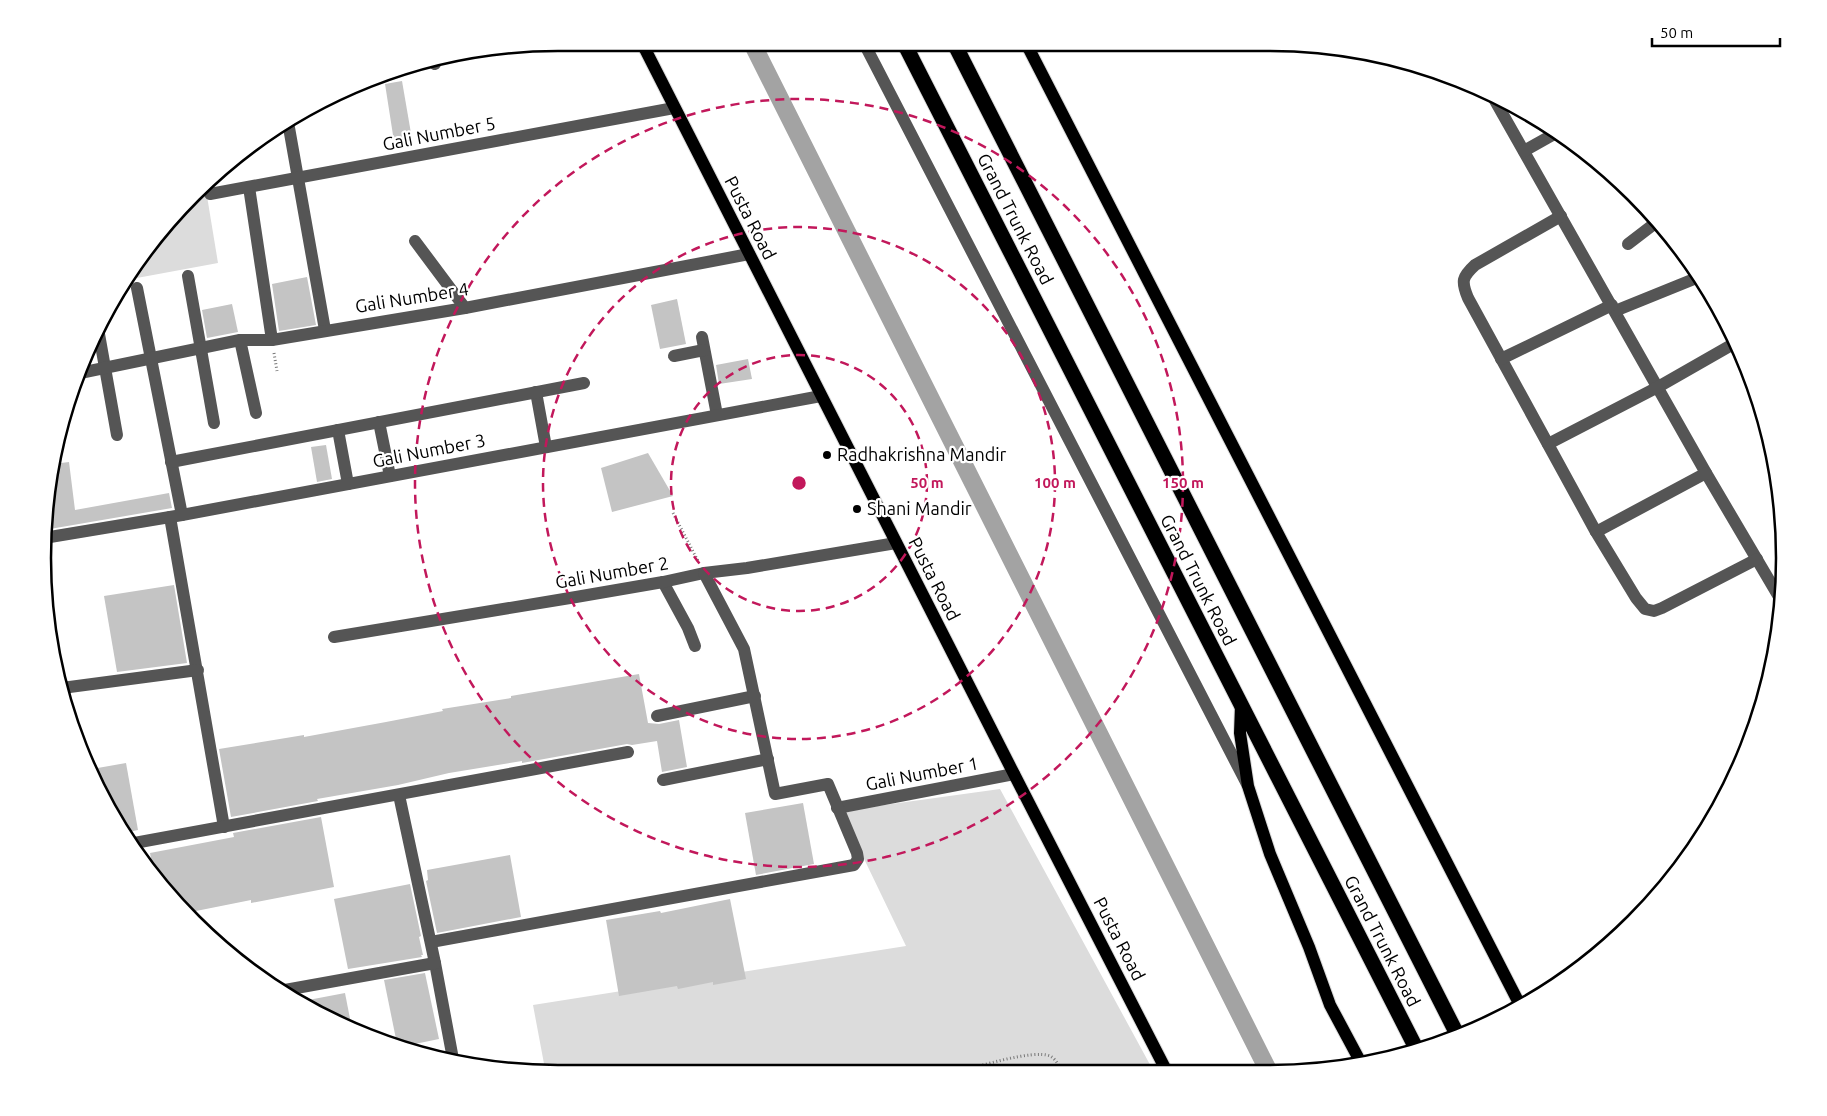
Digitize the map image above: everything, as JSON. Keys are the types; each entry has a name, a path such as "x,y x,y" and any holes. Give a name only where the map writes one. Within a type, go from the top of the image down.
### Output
{"highway":[{"name":"Grand Trunk Road","path":"908,51 1414,1043"},
{"name":"Grand Trunk Road","path":"958,51 1455,1029"}],"main road":[{"name":"Pusta Road","path":"646,51 1163,1065"},
{"path":"1030,51 1517,1000"},
{"path":"1241,705 1240,732 1248,786 1270,854 1309,947 1330,1005 1358,1057"}],"street":[{"path":"868,51 1248,786"},
{"path":"1499,107 1706,473 1775,590"},
{"name":"Gali Number 5","path":"210,194 674,108"},
{"path":"289,129 325,330"},
{"path":"1524,151 1550,136"},
{"path":"250,187 272,340"},
{"path":"1561,216 1475,266 1466,273 1463,279 1464,289 1596,532 1636,598 1645,609 1654,611 1757,559"},
{"path":"1628,244 1652,226"},
{"path":"416,241 465,308"},
{"name":"Gali Number 4","path":"87,371 240,340 272,340 465,308 749,254"},
{"path":"188,276 214,423"},
{"path":"1501,359 1613,308 1692,279"},
{"path":"137,288 149,358 171,462 176,516 198,670 224,827"},
{"path":"702,337 717,415"},
{"path":"240,340 256,413"},
{"path":"100,342 118,435"},
{"path":"1548,444 1658,388 1729,347"},
{"path":"674,356 704,350"},
{"path":"171,462 584,383"},
{"path":"536,392 546,447"},
{"name":"Gali Number 3","path":"52,537 176,516 821,396"},
{"path":"379,422 390,476"},
{"path":"338,430 348,484"},
{"path":"1596,532 1706,473"},
{"name":"Gali Number 2","path":"334,637 663,582 704,573 747,568 896,543"},
{"path":"431,942 854,865 858,859 857,853 828,784 775,794 744,649 704,573"},
{"path":"663,582 688,628 695,646"},
{"path":"69,687 198,670"},
{"path":"657,716 755,696"},
{"path":"139,842 628,752"},
{"path":"663,780 768,759"},
{"name":"Gali Number 1","path":"837,808 1014,774"},
{"path":"399,795 431,942 452,1053"},
{"path":"292,989 435,962"}],"path":[{"path":"674,513 704,573"},
{"path":"986,1065 1026,1056 1048,1055 1058,1065"}],"shaded area":[{"path":"207,194 218,263 136,278 177,224"},
{"path":"1000,789 1150,1065 544,1065 533,1005 906,946 841,811"}],"building":[{"path":"402,81 413,145 395,148 385,84"},
{"path":"307,277 316,325 279,331 272,284"},
{"path":"677,299 686,344 660,349 651,305"},
{"path":"232,304 238,332 207,338 202,310"},
{"path":"748,359 752,379 719,384 716,365"},
{"path":"326,445 332,479 317,482 311,447"},
{"path":"648,453 673,496 612,512 601,468"},
{"path":"69,462 75,510 169,493 172,508 52,529 60,463"},
{"path":"174,585 187,663 117,672 104,596"},
{"path":"639,674 648,723 659,724 679,720 687,767 662,772 657,741 627,744 522,763 522,761 449,773 398,785 231,817 219,749 304,735 304,737 443,711 442,709 511,698 511,696"},
{"path":"126,763 138,830 132,831 97,768"},
{"path":"803,803 814,864 756,875 745,813"},
{"path":"321,817 334,887 251,903 251,900 195,911 156,866 151,859 150,853 234,837 233,833"},
{"path":"510,855 521,917 437,933 426,881 428,880 427,870"},
{"path":"410,884 421,936 419,937 422,957 348,969 334,899"},
{"path":"730,899 746,979 713,985 713,982 678,989 677,986 619,996 606,920 660,911 661,913"},
{"path":"425,973 439,1039 416,1044 396,1038 384,980"},
{"path":"345,993 350,1020 334,1012 310,1000"}],"waterway":[{"path":"756,51 1265,1065"}],"place":[{"name":"Radhakrishna Mandir","path":"827,455"},
{"name":"Shani Mandir","path":"857,509"}]}
